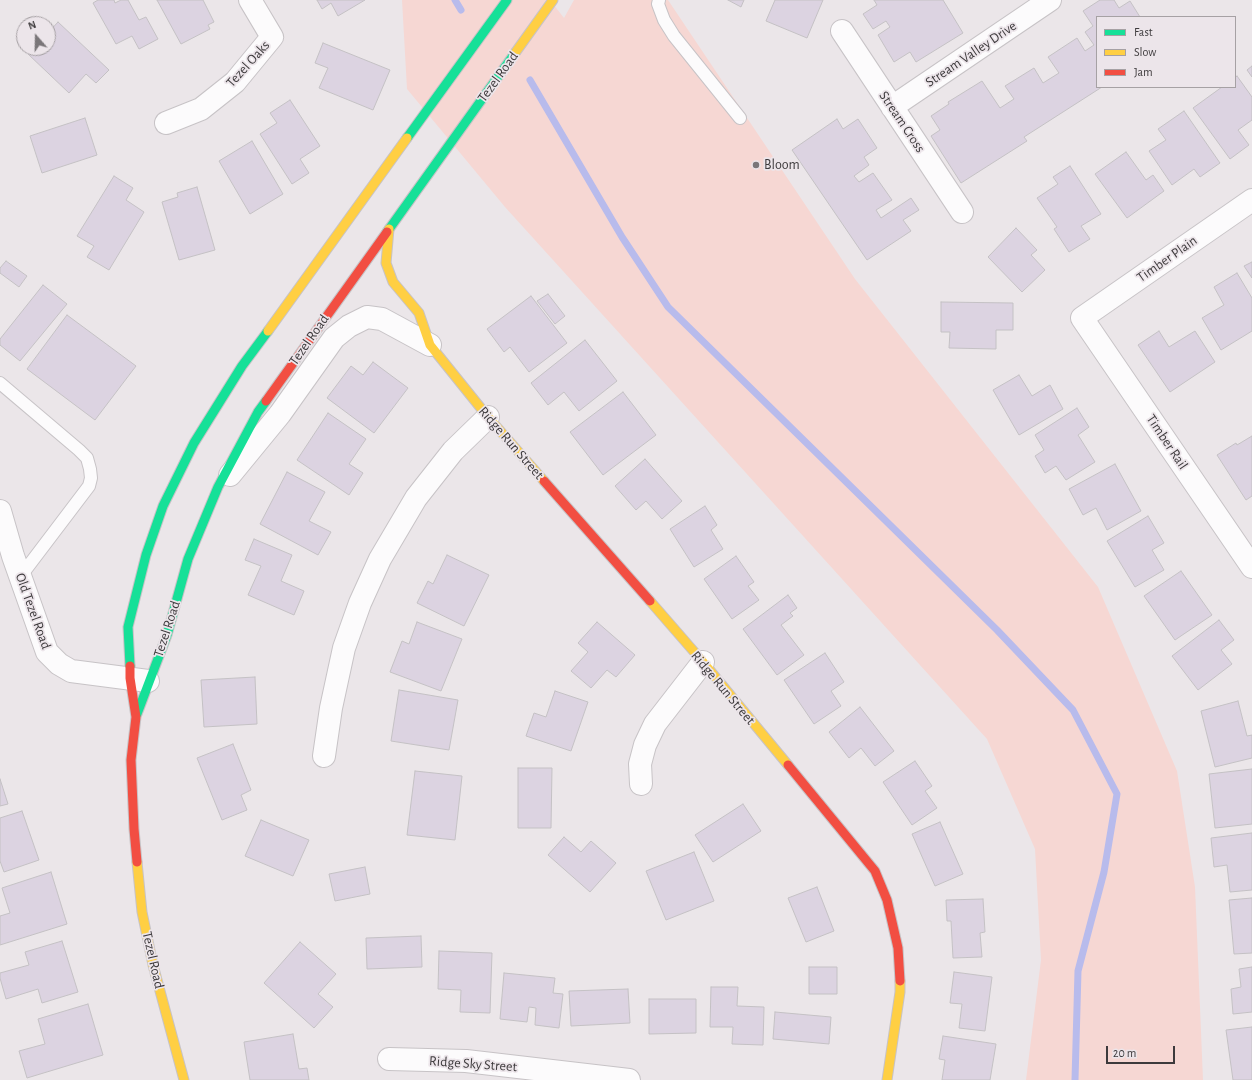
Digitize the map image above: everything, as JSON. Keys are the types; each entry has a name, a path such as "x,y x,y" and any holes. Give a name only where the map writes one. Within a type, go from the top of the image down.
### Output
{"main road":[{"name":"Tezel Road","path":"184,1080 153,965 142,912 134,829 131,760 140,680 128,627 146,555 163,506 194,443 242,366 507,0"},
{"name":"Tezel Road","path":"136,717 140,680 167,635 188,559 214,494 258,412 553,0"},
{"name":"Ridge Run Street","path":"389,229 386,263 393,282 418,313 430,345 488,418 703,662 875,871 887,900 898,948 900,992 887,1080"}],"street":[{"name":"Tezel Oaks","path":"166,123 201,109 235,82 272,37 250,0"},
{"name":"Stream Valley Drive","path":"892,107 1050,0"},
{"name":"Stream Cross","path":"842,31 962,212"},
{"name":"Timber Plain","path":"1082,318 1252,200"},
{"name":"Ridge Run Street","path":"214,494 280,414 334,338 349,326 367,318 382,319 430,345"},
{"name":"Timber Rail","path":"1082,318 1252,566"},
{"path":"324,756 331,708 344,648 360,603 380,559 416,498 453,451 488,418"},
{"name":"Old Tezel Road","path":"0,511 6,558 20,577 47,652 59,664 71,671 140,680"},
{"path":"641,784 640,764 645,745 655,724 703,662"},
{"name":"Ridge Sky Street","path":"388,1059 466,1061 629,1080"}],"lane":[{"path":"659,0 658,4 664,20 674,36 740,118"},
{"path":"0,383 87,458 91,478 89,486 20,577"}],"shaded area":[{"path":"402,0 550,0 564,18 574,0 668,0 855,279 1098,587 1177,771 1195,887 1203,1080 1026,1080 1041,960 1035,849 987,739 505,207 407,89"}],"building":[{"path":"98,0 114,0 115,3 121,0 128,0 139,20 146,17 158,39 139,49 132,36 116,44 93,3"},
{"path":"157,0 203,0 214,22 208,25 210,29 181,44"},
{"path":"317,0 365,0 338,16 331,3 322,9"},
{"path":"728,0 744,0 741,7"},
{"path":"775,0 823,0 807,38 766,21"},
{"path":"874,0 943,0 963,33 916,62 910,52 894,62 878,35 890,27 886,21 873,29 863,14 877,5"},
{"path":"1100,0 1114,0 1119,8 1130,1 1139,16 1096,16 1096,88 1100,88 1024,137 1027,141 961,183 931,136 940,130 931,116 949,104 948,102 982,81 1000,108 1014,99 1005,86 1034,68 1043,83 1059,73 1048,57 1077,38 1085,51 1094,45 1085,32 1093,26 1083,11"},
{"path":"58,22 109,70 96,83 86,74 69,93 30,56 56,56 56,24"},
{"path":"323,43 390,70 373,110 319,88 328,68 315,63"},
{"path":"1252,66 1252,77 1247,70"},
{"path":"1237,76 1252,97 1252,120 1238,130 1249,145 1230,159 1193,108 1221,88 1236,88"},
{"path":"290,100 320,146 300,159 309,173 292,184 260,134 277,123 270,113"},
{"path":"1184,111 1220,163 1200,177 1194,169 1172,185 1149,151 1166,140 1158,129"},
{"path":"85,118 97,155 42,173 30,136"},
{"path":"837,119 843,129 858,119 877,148 864,157 869,165 854,176 859,182 873,173 892,200 876,210 881,218 911,198 919,210 903,220 911,231 867,260 792,150"},
{"path":"252,141 283,194 250,214 219,161"},
{"path":"1126,152 1146,180 1153,175 1164,191 1127,218 1095,174"},
{"path":"1070,166 1101,214 1081,226 1090,239 1069,252 1054,229 1057,227 1037,198 1058,184 1053,177"},
{"path":"114,176 133,188 126,200 144,212 109,270 87,257 94,246 77,236"},
{"path":"197,187 215,250 179,260 162,202 178,197 177,193"},
{"path":"1016,228 1037,250 1031,255 1045,270 1022,292 988,257"},
{"path":"6,261 27,276 19,287 0,273 0,268"},
{"path":"1252,262 1252,278 1244,266"},
{"path":"1237,273 1252,298 1252,331 1221,350 1202,318 1224,305 1214,287"},
{"path":"43,285 67,304 20,361 0,345 0,339"},
{"path":"548,294 565,316 555,324 537,301"},
{"path":"531,296 567,343 529,372 510,347 504,352 487,329"},
{"path":"941,302 1013,303 1013,330 996,330 996,349 949,348 950,332 941,332"},
{"path":"67,315 136,366 95,420 27,369"},
{"path":"1159,331 1169,347 1195,331 1215,362 1170,392 1138,345"},
{"path":"585,340 617,381 579,411 564,392 548,405 531,383"},
{"path":"373,362 408,388 374,433 327,398 351,366 363,375"},
{"path":"1019,375 1032,396 1050,385 1063,409 1019,435 993,390"},
{"path":"623,392 656,435 603,475 570,432"},
{"path":"1077,408 1089,427 1078,435 1095,462 1066,480 1056,466 1045,473 1035,456 1044,450 1035,435"},
{"path":"328,413 366,439 349,464 363,473 349,495 297,460"},
{"path":"1252,436 1252,496 1246,500 1217,455 1236,443 1237,445"},
{"path":"645,459 682,501 662,519 646,501 636,510 615,486"},
{"path":"1115,464 1141,511 1107,530 1096,508 1083,515 1069,489"},
{"path":"287,472 325,492 309,521 331,532 318,555 260,524"},
{"path":"705,506 717,525 711,530 723,549 694,567 670,529"},
{"path":"1148,516 1164,543 1152,550 1164,570 1135,587 1107,541"},
{"path":"254,539 292,555 281,581 304,591 294,615 248,595 261,566 245,560"},
{"path":"447,555 489,575 464,626 417,603 428,581 433,584"},
{"path":"736,556 754,582 748,586 759,600 732,619 704,579"},
{"path":"1181,571 1212,615 1175,640 1144,596"},
{"path":"788,595 797,608 790,613 793,616 781,625 804,655 777,675 743,629"},
{"path":"1219,620 1234,640 1221,650 1232,664 1198,690 1172,656"},
{"path":"417,622 462,639 441,691 390,672 402,641 409,644"},
{"path":"597,622 635,655 616,677 607,670 591,688 571,671 588,652 578,643"},
{"path":"825,653 844,682 831,691 841,706 814,724 784,680"},
{"path":"255,677 257,724 204,727 201,680"},
{"path":"399,690 458,700 449,750 391,741"},
{"path":"555,691 588,702 571,751 526,736 534,713 546,717"},
{"path":"1238,701 1247,736 1252,735 1252,758 1215,767 1201,711"},
{"path":"860,707 894,751 875,766 861,748 849,758 829,732"},
{"path":"233,744 251,790 241,795 247,810 222,820 197,758"},
{"path":"915,761 932,786 925,791 937,808 912,825 883,782"},
{"path":"518,768 552,768 551,828 518,828"},
{"path":"1252,769 1252,824 1215,828 1209,774"},
{"path":"415,771 462,776 455,840 407,835"},
{"path":"0,779 8,804 0,806"},
{"path":"743,804 761,831 713,862 695,835"},
{"path":"22,811 39,860 4,872 0,861 0,818"},
{"path":"261,820 309,840 293,876 245,856"},
{"path":"940,822 963,874 935,886 912,834"},
{"path":"1252,833 1252,890 1230,892 1227,865 1214,867 1211,838"},
{"path":"564,837 581,852 591,841 616,863 590,892 548,855"},
{"path":"694,852 714,901 666,920 646,871"},
{"path":"365,867 370,894 335,901 329,874"},
{"path":"51,872 67,924 0,945 0,916 10,913 2,888"},
{"path":"817,887 834,931 806,942 788,898"},
{"path":"1252,898 1252,953 1234,954 1229,900"},
{"path":"983,899 985,932 980,933 982,957 953,958 951,921 947,921 946,900"},
{"path":"421,936 422,967 367,969 366,938"},
{"path":"62,941 78,992 42,1003 38,989 6,999 0,973 29,965 25,952"},
{"path":"300,942 336,974 318,994 333,1007 314,1028 264,983"},
{"path":"439,951 492,953 490,1013 460,1012 461,990 438,989"},
{"path":"809,967 837,967 837,994 809,994"},
{"path":"1252,967 1252,1012 1233,1014 1231,989 1241,987 1239,969"},
{"path":"954,972 992,977 985,1031 959,1028 962,1004 950,1003"},
{"path":"504,973 555,978 553,993 563,994 559,1028 535,1025 536,1008 529,1007 527,1022 500,1019"},
{"path":"711,987 738,987 737,1006 764,1007 763,1045 732,1044 733,1027 710,1027"},
{"path":"628,989 630,1023 571,1026 569,991"},
{"path":"649,999 696,999 696,1033 649,1034"},
{"path":"88,1004 103,1055 27,1078 19,1051 45,1044 38,1019"},
{"path":"775,1012 831,1017 829,1044 773,1039"},
{"path":"1252,1027 1252,1080 1233,1080 1226,1030"},
{"path":"293,1034 299,1069 307,1068 309,1080 250,1080 244,1042"},
{"path":"943,1036 996,1044 990,1080 942,1080 945,1060 939,1059"}],"waterway":[{"path":"455,0 461,10"},
{"path":"530,80 622,237 668,307 997,630 1073,710 1117,794 1104,872 1078,971 1075,1080"}],"traffic: fast":[{"path":"407,138 507,0"},
{"path":"387,232 515,53"},
{"path":"130,666 128,627 146,555 163,506 194,443 242,366 268,331"},
{"path":"137,714 167,635 188,559 218,487 258,412 266,401"}],"traffic: slow":[{"path":"515,53 553,0"},
{"path":"268,331 407,138"},
{"path":"389,229 386,263 393,282 419,313 430,345 488,417 544,481"},
{"path":"650,601 703,662 788,765"},
{"path":"137,862 142,912 153,965 184,1080"},
{"path":"887,1080 900,992 900,981"}],"traffic: jam":[{"path":"266,401 387,232"},
{"path":"544,481 650,601"},
{"path":"130,666 130,678 136,717 131,760 137,862"},
{"path":"788,765 875,871 887,900 898,948 900,981"}],"place":[{"name":"Bloom","path":"756,165"}]}
